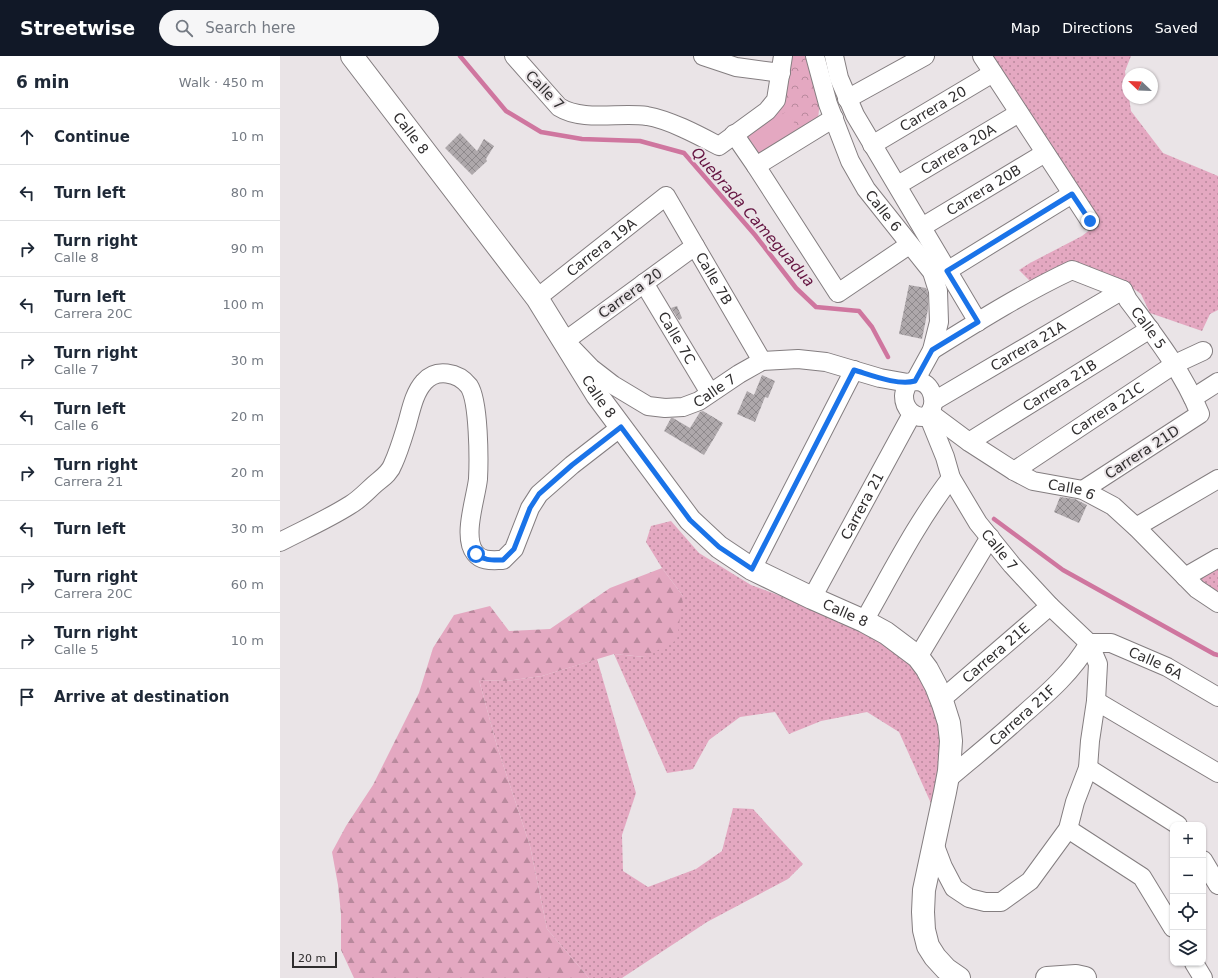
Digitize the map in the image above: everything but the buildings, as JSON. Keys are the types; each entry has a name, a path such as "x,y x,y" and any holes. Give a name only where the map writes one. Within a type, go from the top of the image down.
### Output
{"main road":[{"name":"Calle 8","path":"352,56 537,298 597,395 690,520 719,547 752,569 864,621 886,633 918,657 927,669 942,699 949,723 951,741 947,786 935,846 924,890 924,930 928,946 935,957 946,968 960,978"},
{"path":"1047,978 1076,976 1085,978"}],"street":[{"name":"Calle 7","path":"514,56 559,107 567,112 576,115 630,114 649,117 672,124 719,146 734,134"},
{"path":"703,56 736,68 782,64 776,100 767,111 734,134 838,293 909,245"},
{"name":"Calle 6","path":"815,56 828,104 853,167 866,189 932,272 938,291 939,322 929,356 929,375 920,399 969,442 1014,471 1033,481 1083,490 1113,506 1136,526 1191,583 1218,603"},
{"path":"834,56 839,78 847,100 855,115 872,145 898,185 978,322"},
{"path":"847,100 925,56"},
{"path":"982,56 1090,221"},
{"name":"Carrera 20","path":"872,145 993,73"},
{"name":"Carrera 20A","path":"898,185 1019,113"},
{"path":"756,166 834,118"},
{"name":"Carrera 20B","path":"922,227 1045,153"},
{"path":"947,271 1072,194"},
{"name":"Carrera 19A","path":"537,298 666,196"},
{"name":"Calle 7B","path":"666,196 762,361"},
{"name":"Carrera 20","path":"565,341 695,246"},
{"path":"929,356 978,322 1072,270 1123,290"},
{"name":"Calle 7C","path":"644,283 710,393"},
{"name":"Calle 5","path":"1123,290 1128,300 1175,364 1194,398 1200,414"},
{"name":"Carrera 21A","path":"920,399 1123,290"},
{"name":"Carrera 21B","path":"969,442 1150,329"},
{"name":"Calle 7","path":"565,341 591,368 633,398 648,406 665,408 683,407 699,401 739,374 762,361 798,359 826,362 880,378 920,399 943,451 951,478 978,523 1012,565 1050,606 1089,643"},
{"name":"Carrera 21C","path":"1014,471 1175,364 1203,351"},
{"path":"752,569 854,370"},
{"path":"280,542 350,505 390,471 400,448 414,399 424,382 433,375 442,373 453,375 462,379 469,387 473,395 478,445 478,479 469,539 472,549 482,559 503,560 514,549 530,508 539,494 572,465 621,427"},
{"path":"1194,398 1218,382"},
{"name":"Carrera 21","path":"812,598 920,399"},
{"name":"Carrera 21D","path":"1083,490 1200,414"},
{"path":"864,621 913,533 935,499 951,478"},
{"path":"1136,526 1218,479"},
{"path":"918,657 990,537"},
{"path":"1191,583 1218,558"},
{"name":"Carrera 21E","path":"942,699 1050,606"},
{"path":"935,846 954,888 969,898 985,902 1000,902 1030,881 1068,829 1075,802 1088,768 1090,740 1096,701 1098,664 1089,643"},
{"name":"Calle 6A","path":"1089,643 1111,643 1167,668 1218,697"},
{"name":"Carrera 21F","path":"947,786 988,746 1066,675 1080,659 1089,643"},
{"path":"1096,701 1218,773"},
{"path":"1088,768 1173,822"},
{"path":"1068,829 1142,877 1170,923"},
{"path":"1206,865 1218,885"},
{"path":"1196,966 1203,978"}],"green space":[{"path":"782,56 810,56 822,81 817,129 734,142 773,111"},
{"path":"992,56 1131,56 1126,68 1122,68 1122,104 1130,104 1131,111 1163,153 1218,176 1218,310 1210,314 1202,331 1150,313 1141,294 1120,279 1072,265 1054,268 1030,281 1019,270 1082,236 1100,222"},
{"path":"787,111 801,134 753,162 739,142"},
{"path":"671,521 699,553 751,585 818,610 872,634 908,658 927,691 939,726 940,768 934,810 899,732 867,712 821,721 789,734 775,712 740,717 709,740 693,769 667,773 614,654 645,657 683,596 662,568 646,542 651,526"},
{"path":"1218,567 1218,591 1200,582 1204,575"},
{"path":"662,568 683,596 677,640 645,657 614,654 542,676 506,681 479,680 497,746 530,846 547,929 589,978 354,978 341,950 341,914 332,852 346,826 373,785 419,693 433,648 454,615 490,606 509,631 550,629 610,588"},
{"path":"597,659 636,793 622,835 623,871 648,887 696,869 722,851 733,808 753,809 803,864 788,879 707,922 622,978 589,978 547,929 530,846 497,746 479,680 506,681 542,676"}],"waterway":[{"name":"Quebrada Cameguadua","path":"460,56 506,111 541,132 582,139 640,141 684,153 755,235 796,288 816,307 859,311 872,327 888,357"},
{"name":"Quebrada Cameguadua","path":"994,519 1063,570 1218,655"}],"route":[{"path":"476,554 482,559 503,560 514,549 530,508 539,494 572,465 621,427 690,520 703,534 719,547 752,569 854,370 880,378 908,383 915,381 932,350 978,322 947,271 1072,194 1090,221"}]}
